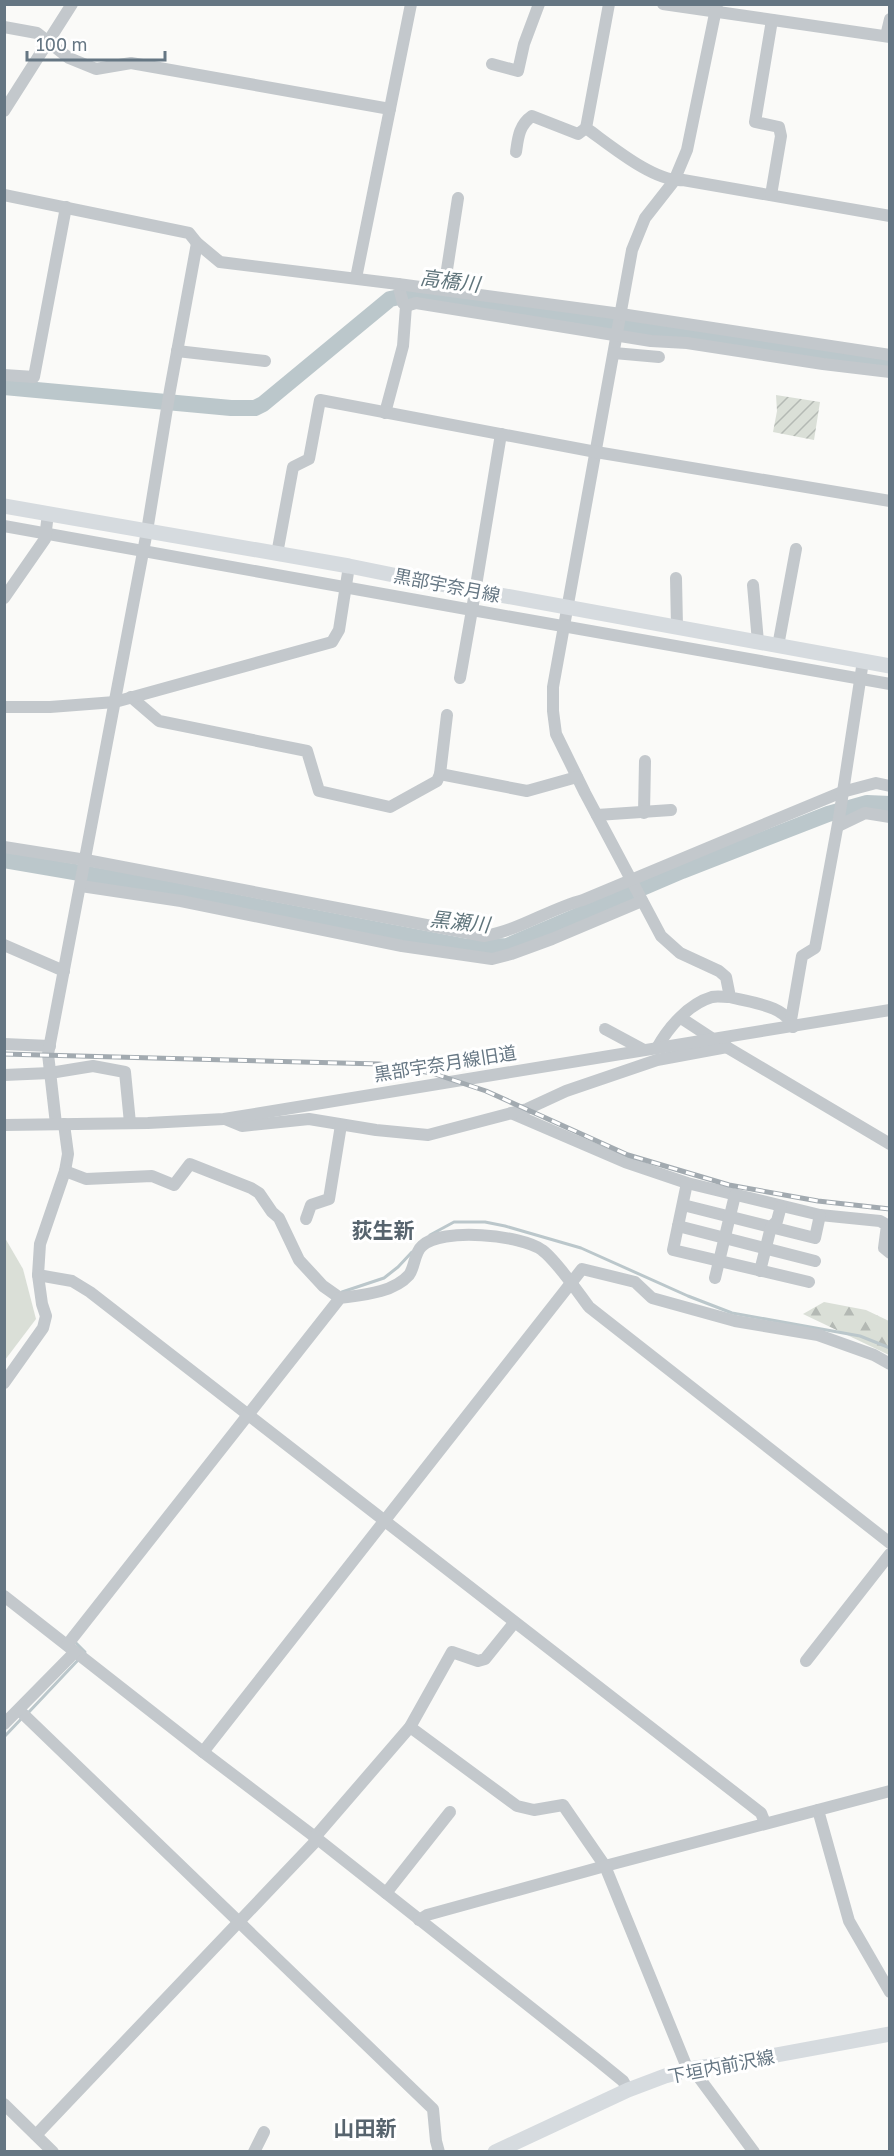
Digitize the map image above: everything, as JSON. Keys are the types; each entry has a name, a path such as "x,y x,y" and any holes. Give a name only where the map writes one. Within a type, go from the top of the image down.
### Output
{"main road":[{"name":"黒部宇奈月線","path":"4,506 349,566 890,666"},
{"name":"下垣内前沢線","path":"495,2151 628,2090 692,2069 890,2034"}],"street":[{"path":"4,111 72,4"},
{"path":"356,278 411,4"},
{"path":"492,64 518,71 524,44 539,4"},
{"path":"516,152 520,130 532,116 578,134 586,128 609,4"},
{"path":"663,4 717,8 771,20 888,37 890,19"},
{"path":"717,8 687,150 674,181 645,218 632,250 553,687 553,711 556,734 661,936 680,953 719,971 726,977 730,997"},
{"path":"771,20 756,122 779,127 781,136 771,195"},
{"path":"4,27 37,33 69,58 96,69 131,63 390,109"},
{"path":"586,128 655,176 890,216"},
{"path":"4,195 189,233 197,243 220,262 444,289 890,355"},
{"path":"444,289 458,198"},
{"path":"4,375 34,377 66,207"},
{"path":"4,1383 43,1328 46,1316 38,1275 40,1244 65,1171 68,1154 60,1124 48,1054 116,702 197,243"},
{"path":"385,413 403,346 406,306 398,284"},
{"path":"406,306 416,303 890,372"},
{"path":"177,351 265,361"},
{"path":"614,353 659,357"},
{"path":"277,554 293,467 309,459 320,400 596,452 890,501"},
{"path":"460,678 501,434"},
{"path":"4,598 45,539 48,513"},
{"path":"4,526 890,684"},
{"path":"778,646 796,549"},
{"path":"5,709 116,702 332,642 339,630 349,566"},
{"path":"676,578 677,627"},
{"path":"753,585 758,642"},
{"path":"792,1023 802,956 815,948 838,822 863,661"},
{"path":"131,697 159,721 307,751 319,791 390,807 437,781 440,774 447,715"},
{"path":"644,813 645,761"},
{"path":"440,774 527,791 577,777"},
{"path":"4,847 484,936 498,934 563,905 583,900 632,881 841,795 876,783 890,786"},
{"path":"597,815 671,810"},
{"path":"838,822 865,813 890,817"},
{"path":"81,888 180,901 402,946 492,959 542,943 641,899"},
{"path":"4,945 64,971"},
{"path":"605,1029 651,1049 698,1003 713,996 730,997 778,1010 792,1023"},
{"name":"黒部宇奈月線旧道","path":"4,1125 224,1119 713,1039 792,1023 890,1010"},
{"path":"681,1018 890,1144"},
{"path":"4,1044 50,1046"},
{"path":"224,1119 242,1126 309,1119 376,1131 428,1135 527,1109 566,1091 657,1060 727,1047"},
{"path":"4,1075 50,1073 93,1066 125,1072 130,1123"},
{"path":"510,1113 625,1162 687,1183 820,1215 880,1221 887,1225 884,1248 890,1253"},
{"path":"306,1219 310,1205 329,1199 341,1125"},
{"path":"65,1171 86,1179 152,1176 174,1185 190,1164 251,1188 259,1193 279,1218 299,1260 323,1286 340,1298"},
{"path":"687,1183 673,1250 809,1282"},
{"path":"715,1278 735,1195"},
{"path":"683,1205 815,1238 820,1215"},
{"path":"760,1271 771,1227 777,1221 781,1206"},
{"path":"678,1226 815,1261"},
{"path":"4,1724 19,1710 71,1649 340,1298 367,1294 395,1285 410,1274 422,1246 436,1238 450,1234 477,1234 526,1242 542,1250 571,1282 588,1307 890,1543"},
{"path":"203,1752 582,1269 635,1282 652,1298 735,1322 818,1335 874,1355 890,1364"},
{"path":"38,1275 72,1281 90,1292 761,1813 765,1823"},
{"path":"806,1661 890,1554"},
{"path":"4,1596 203,1752 315,1836 623,2080 628,2090"},
{"path":"36,2134 314,1843 315,1836 410,1726 452,1652 478,1661 485,1659 514,1623"},
{"path":"19,1710 432,2109 439,2151"},
{"path":"410,1726 517,1806 534,1810 563,1805 605,1866 692,2069 754,2151"},
{"path":"419,1920 605,1866 890,1791"},
{"path":"818,1810 849,1921 890,1992"},
{"path":"386,1893 450,1812"},
{"path":"4,2104 53,2151"},
{"path":"254,2151 264,2132"}],"green space":[{"path":"776,395 820,402 814,440 773,432 777,411"},
{"path":"5,1238 23,1269 36,1319 5,1360"},
{"path":"824,1302 866,1310 889,1321 889,1355 803,1314"}],"waterway":[{"name":"高橋川","path":"4,387 231,408 255,408 263,404 390,299 414,294 890,365"},
{"name":"黒瀬川","path":"4,860 468,947 507,946 682,871 828,814 867,803 890,804"},
{"path":"430,1235 454,1222 485,1222 505,1226 581,1248 732,1313 860,1336 890,1348"},
{"path":"342,1292 384,1278 412,1252"},
{"path":"75,1642 85,1652"},
{"path":"28,1713 79,1659"},
{"path":"4,1737 23,1717"}],"railway":[{"path":"4,1054 379,1064 432,1073 486,1091 628,1155 729,1185 818,1201 890,1209"}],"district":[{"name":"荻生新","path":"383,1230"},
{"name":"山田新","path":"365,2128"}]}
